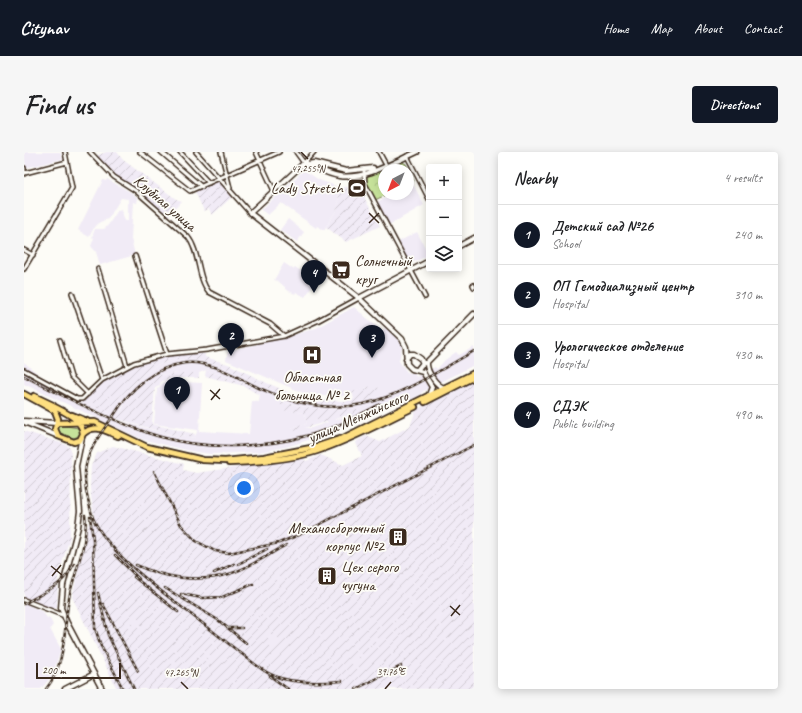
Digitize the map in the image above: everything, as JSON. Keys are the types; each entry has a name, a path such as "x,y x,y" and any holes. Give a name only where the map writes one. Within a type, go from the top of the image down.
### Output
{"main road":[{"path":"388,164 417,152"},
{"path":"364,172 341,170 314,163 306,164 250,213 358,298 402,339 406,347 406,359 409,367 423,366"},
{"path":"306,164 318,170 340,176 364,172 378,168"},
{"path":"462,244 474,238"},
{"path":"358,298 426,263"},
{"path":"428,398 432,387 422,371 423,366 474,314"},
{"path":"406,359 410,354 414,354 421,359 423,366 439,389"},
{"path":"423,366 439,389"},
{"name":"улица Менжинского","path":"89,422 101,424 108,430 150,450 198,462 226,464 264,460 305,454 344,441 428,398 439,389 474,373"},
{"name":"улица Менжинского","path":"428,398 439,389 474,377"},
{"path":"428,398 439,389"},
{"path":"24,391 89,422"},
{"path":"24,394 53,409 57,415 55,429 58,436"},
{"path":"51,404 73,417 81,426 83,435 78,451 77,478 80,511 74,545 61,594 62,615 102,689"},
{"path":"24,422 89,422"},
{"path":"24,422 70,441 76,446 78,451"},
{"path":"70,441 77,441 94,428 108,430"},
{"path":"65,689 94,674"}],"street":[{"path":"24,269 72,188 65,152"},
{"name":"Клубная улица","path":"90,152 114,176 136,191 188,237 193,243 205,285 209,292 270,324 284,336"},
{"path":"140,152 190,191 209,184 279,152"},
{"path":"161,152 202,187"},
{"path":"180,152 209,184"},
{"path":"196,152 250,213"},
{"path":"221,152 230,190"},
{"path":"256,152 274,191"},
{"path":"296,152 306,164 314,152"},
{"path":"380,152 386,164"},
{"path":"407,156 426,192"},
{"path":"24,168 25,174 67,162"},
{"path":"340,176 341,170"},
{"path":"364,172 365,184 425,297"},
{"path":"24,250 33,255"},
{"path":"135,256 167,354"},
{"path":"98,269 127,366"},
{"path":"72,293 102,380"},
{"path":"24,370 77,399 82,399 102,380 127,366 148,358 167,354 207,350 284,336 317,321 358,298"},
{"path":"60,340 71,377 88,394"},
{"path":"24,600 62,615"}],"shaded area":[{"path":"24,152 60,152 63,159 26,168"},
{"path":"106,152 117,152 123,160 176,199 182,201 168,216 140,191 116,175 96,156"},
{"path":"304,170 319,180 339,187 338,207 324,230 317,226 316,228 281,203 268,215 261,210"},
{"path":"107,179 138,198 137,203 133,202 131,239 135,255 100,265 96,252 91,246 95,229 104,229 118,210 121,209 125,221 128,221 128,199 121,198 108,219 100,222 94,228 89,237 78,230 103,180 106,181"},
{"path":"218,180 232,197 212,215 209,209 204,211 195,192"},
{"path":"364,184 365,199 380,226 346,242 326,227 338,207 339,188"},
{"path":"414,186 424,205 389,225 377,202 381,200 414,200"},
{"path":"288,219 304,232 297,242 280,230"},
{"path":"417,232 426,249 426,256 410,264 398,242"},
{"path":"284,263 293,269 295,267 316,281 305,297 296,292 295,294 285,289 285,287 278,281 274,280"},
{"path":"354,307 382,331 385,328 399,341 402,347 399,361 407,372 415,374 416,377 435,367 437,369 445,360 456,352 459,355 474,347 474,365 422,392 419,397 411,400 408,394 334,432 286,447 259,452 211,454 190,451 141,439 24,384 24,362 56,390 107,415 120,396 144,374 157,365 175,360 187,359 217,364 298,401 306,403 347,405 378,396 368,387 340,397 308,395 226,360 228,351 284,338 316,328","holes":["206,370 245,384 260,393 259,402 252,401 249,434 199,431 202,383 165,381 157,389 154,424 198,430 194,438 181,435 180,437 117,420 123,406 160,375 199,373","281,402 311,408 359,409 352,414 311,428 291,428 307,424 304,413 285,410"]},
{"path":"187,354 205,354 205,357 228,364 307,400 345,401 354,399 352,392 378,385 379,394 372,399 347,405 306,403 270,389 217,364 187,359 175,360 157,365 144,374 120,396 107,415 82,403 101,384 114,375 137,364 164,357"},
{"path":"206,370 245,384 260,393 259,395 244,386 205,376"},
{"path":"199,373 199,378 180,378 161,381 160,385 155,387 152,424 195,434 194,438 181,435 180,437 117,419 127,400 149,381 160,375"},
{"path":"474,380 474,689 117,689 72,597 89,522 95,524 90,488 91,466 97,453 113,446 184,464 183,470 196,473 302,458 306,461 321,455 343,465 362,456 356,443 357,441 366,436 380,442 410,426 416,410"},
{"path":"281,402 311,408 360,409 352,414 335,419 334,422 326,422 291,432 290,428 307,424 304,413 281,410"},
{"path":"24,431 67,445 71,449 70,537 58,577 57,608 52,609 24,598"},
{"path":"24,603 43,612 47,618 49,617 53,625 50,629 61,649 52,676 41,689 24,689"}],"green space":[{"path":"401,161 406,164 394,164"},
{"path":"378,172 378,199 375,200 366,182 366,177"},
{"path":"61,425 78,428 80,435 72,439 62,434 58,429"}],"railway":[{"path":"342,681 297,681 280,678 268,673 137,572 100,532 93,518 86,490 85,471 88,458 101,433 127,396 153,374 174,365 185,363 204,364 223,370 259,388 291,400 320,406 346,406 371,402 395,394 420,382 474,351"},
{"path":"24,376 85,407 148,433 194,444 217,446 241,446 289,440 334,427 380,404"},
{"path":"154,471 181,525 196,541 215,551 229,553 279,543 301,534 474,445"},
{"path":"46,689 58,667 64,643 70,593 84,544 86,525 85,515"},
{"path":"90,517 93,539 95,628 101,646 123,689"},
{"path":"136,565 158,573 182,578 194,579 218,577 244,568 286,545"},
{"path":"238,564 267,549"},
{"path":"115,555 139,579"},
{"path":"24,604 58,584 64,579 74,564"},
{"path":"214,573 234,564"},
{"path":"134,577 178,612"},
{"path":"220,598 253,584"},
{"path":"165,588 218,620 246,643"},
{"path":"98,593 108,635 134,689"},
{"path":"181,594 202,598 224,597"},
{"path":"103,604 138,671"},
{"path":"227,628 242,628"},
{"path":"356,689 401,666"},
{"path":"270,676 288,689"}],"place":[{"name":"Lady Stretch","path":"357,188"},
{"name":"Солнечный круг","path":"341,270"},
{"name":"СДЭК","path":"314,293"},
{"name":"Областная больница № 2","path":"312,355"},
{"name":"ОП Гемодиализный центр","path":"231,356"},
{"name":"Урологическое отделение","path":"372,358"},
{"name":"Детский сад №26","path":"177,410"},
{"name":"Механосборочный корпус №2","path":"398,537"},
{"name":"Цех серого чугуна","path":"327,576"}]}
